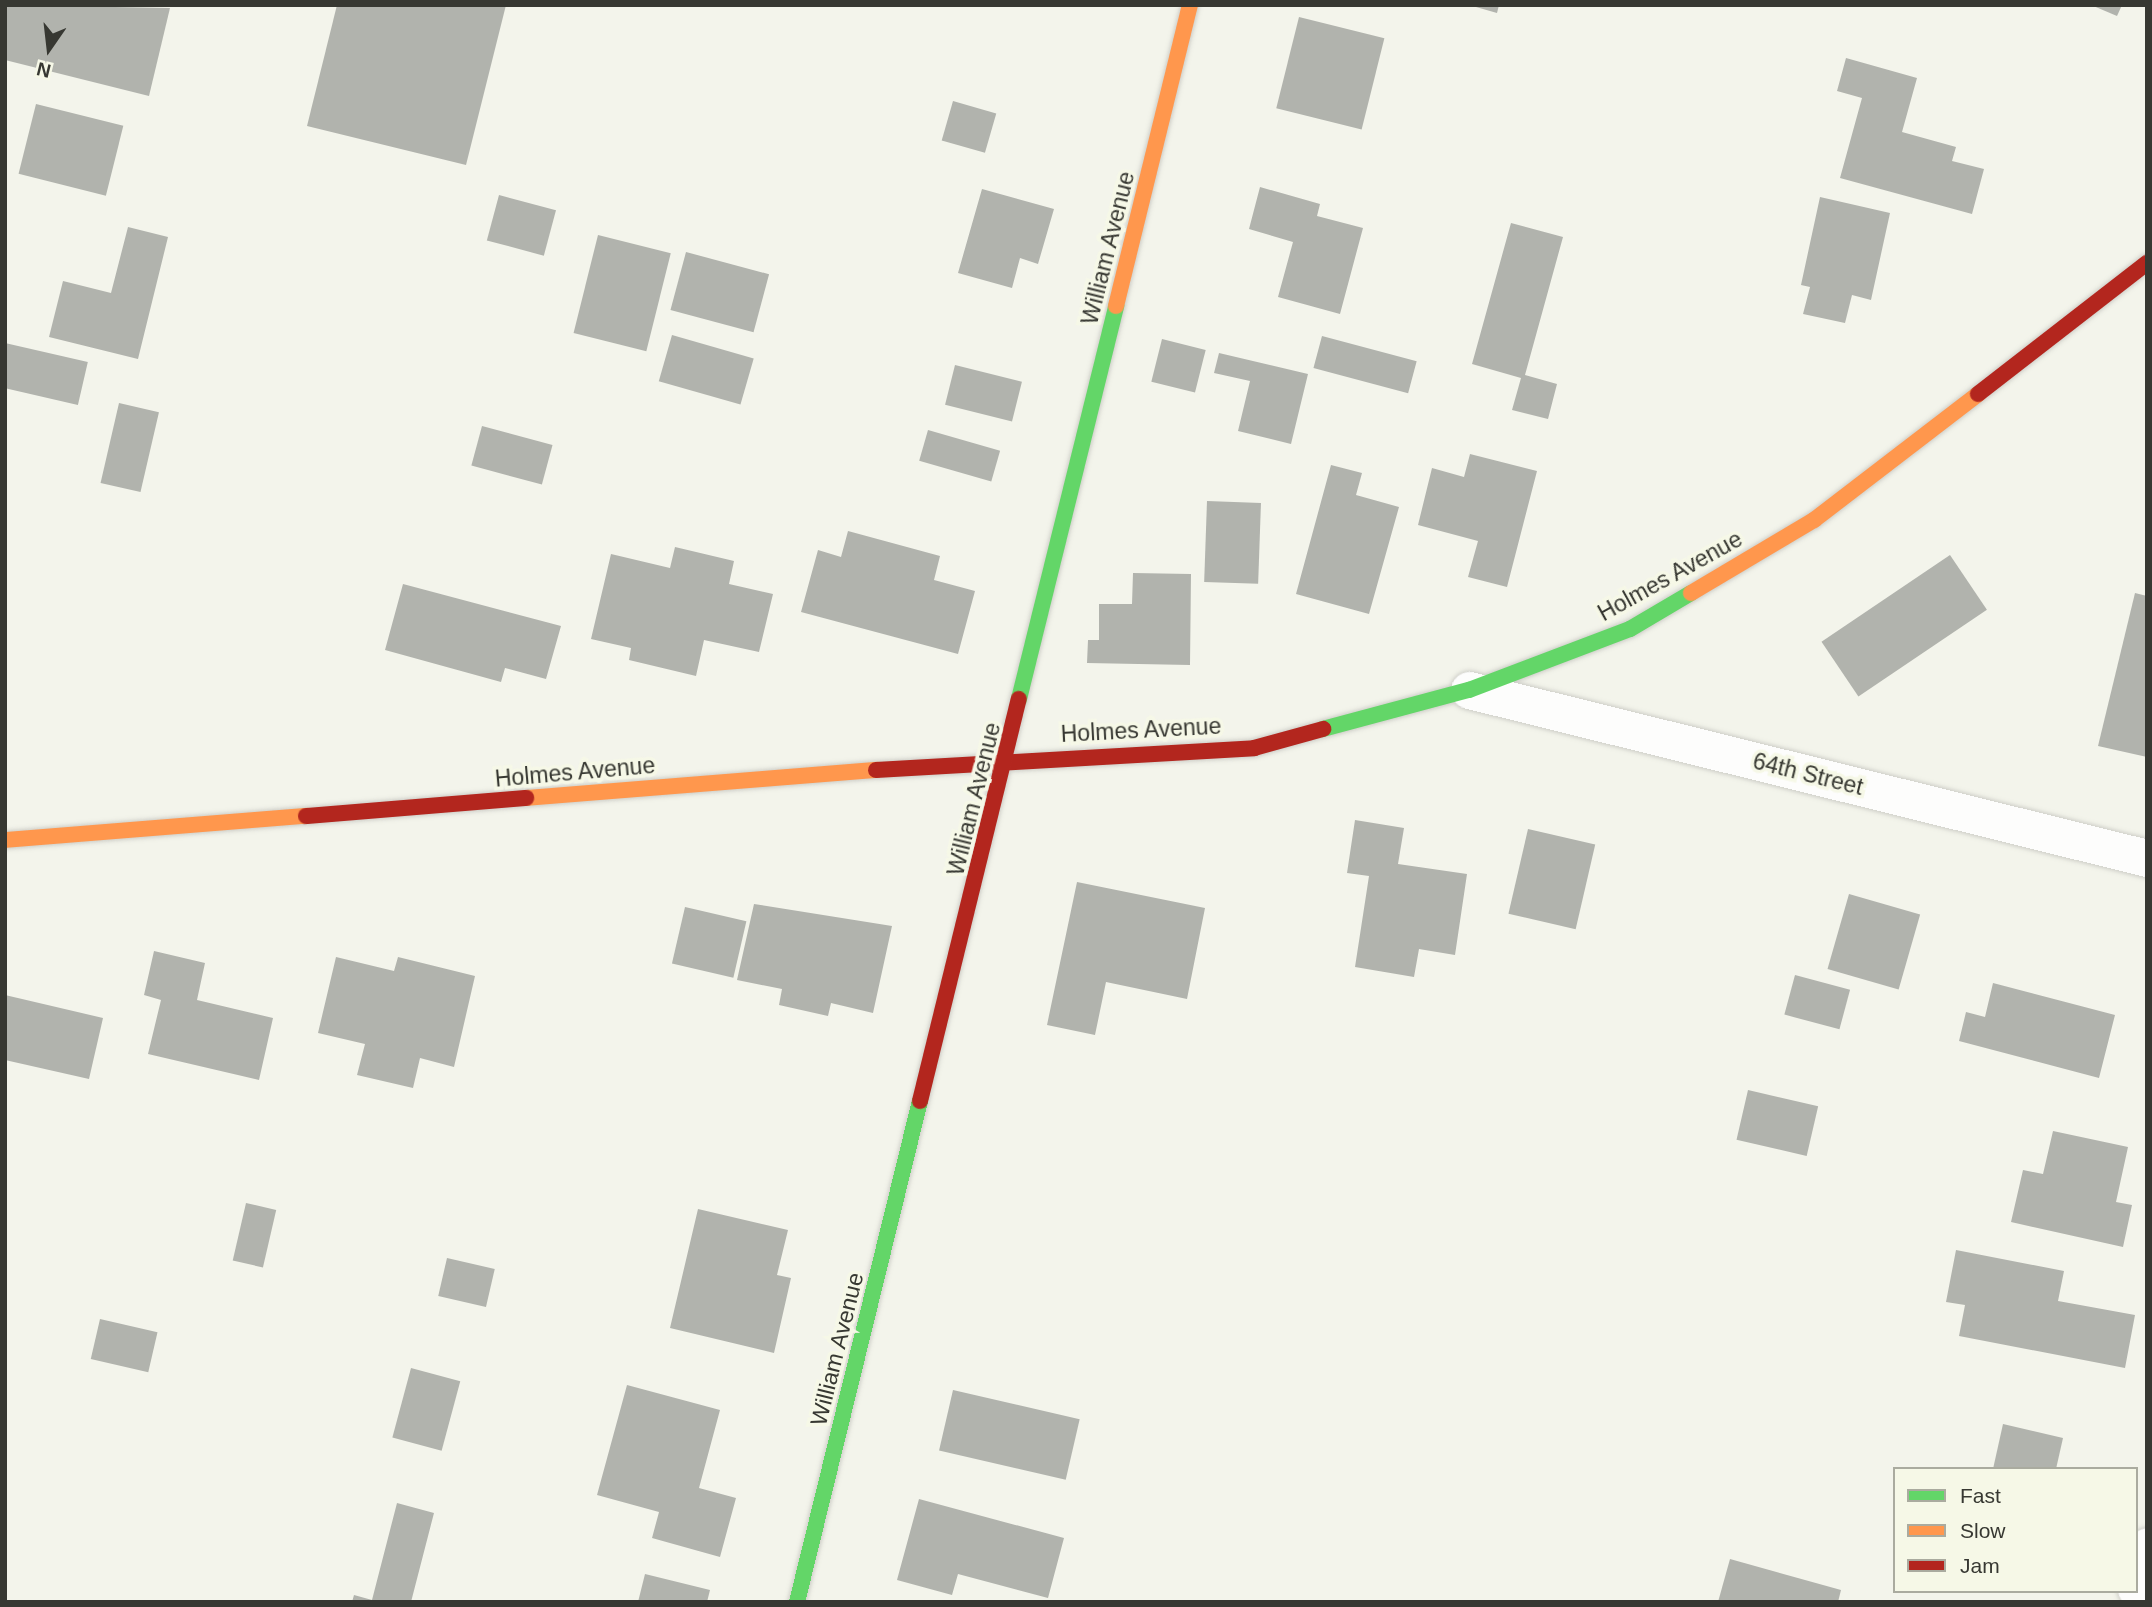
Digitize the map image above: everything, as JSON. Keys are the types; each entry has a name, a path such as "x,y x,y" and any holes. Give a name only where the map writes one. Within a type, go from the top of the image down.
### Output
{"street":[{"name":"William Avenue","path":"797,1602 1007,760 1190,5"},
{"name":"Holmes Avenue","path":"5,840 1007,760 1254,748 1469,690 1630,629 1814,520 2147,263"},
{"name":"64th Street","path":"1469,690 2147,858"},
{"path":"2138,1582 2147,1546"}],"building":[{"path":"5,5 170,8 149,96 5,60"},
{"path":"337,5 506,5 466,165 307,126"},
{"path":"1469,5 1499,5 1497,13"},
{"path":"2091,5 2122,5 2117,16"},
{"path":"1299,17 1384,38 1362,129 1276,108"},
{"path":"1846,58 1917,78 1902,132 1956,147 1952,161 1984,169 1972,214 1840,178 1862,98 1837,91"},
{"path":"953,101 996,113 985,153 942,140"},
{"path":"36,104 123,126 106,196 19,174"},
{"path":"1260,187 1320,204 1317,216 1363,228 1340,314 1278,297 1293,242 1249,229"},
{"path":"982,189 1054,209 1038,264 1020,258 1012,288 958,273"},
{"path":"499,195 556,210 544,256 487,240"},
{"path":"1820,197 1890,213 1871,300 1852,295 1845,323 1803,314 1810,287 1801,285"},
{"path":"1511,223 1563,237 1525,375 1557,384 1548,419 1512,410 1521,378 1472,364"},
{"path":"128,227 168,237 138,359 49,337 63,281 111,293"},
{"path":"598,235 671,253 646,351 574,333"},
{"path":"686,252 769,274 754,332 670,310"},
{"path":"672,335 754,358 740,405 659,381"},
{"path":"1322,336 1417,361 1408,393 1313,368"},
{"path":"1162,339 1206,350 1195,393 1151,382"},
{"path":"5,343 88,362 78,405 5,388"},
{"path":"1219,353 1308,374 1291,444 1238,431 1250,381 1214,373"},
{"path":"955,365 1022,382 1012,421 945,405"},
{"path":"119,403 159,412 141,492 101,483"},
{"path":"482,426 553,445 542,484 471,466"},
{"path":"928,430 1000,451 991,481 919,461"},
{"path":"1470,454 1537,471 1507,587 1468,577 1478,541 1418,525 1432,468 1464,477"},
{"path":"1331,465 1362,473 1356,495 1399,507 1369,614 1296,594"},
{"path":"1207,501 1261,503 1258,584 1204,582"},
{"path":"848,531 940,556 934,580 975,591 958,654 801,612 818,550 841,557"},
{"path":"675,547 734,561 729,584 773,594 759,652 704,640 696,676 629,660 631,648 591,639 611,554 670,568"},
{"path":"1950,555 1987,610 1858,696 1821,642"},
{"path":"1133,573 1191,574 1190,665 1087,663 1088,640 1099,640 1099,604 1132,604"},
{"path":"403,584 561,626 546,679 505,668 501,682 385,650"},
{"path":"2135,593 2147,596 2147,757 2098,746"},
{"path":"1355,820 1404,828 1398,864 1467,874 1455,955 1419,949 1414,977 1355,967 1369,876 1347,873"},
{"path":"1528,829 1595,845 1576,929 1508,914"},
{"path":"1077,882 1205,908 1187,999 1106,982 1095,1035 1047,1025"},
{"path":"1849,894 1920,914 1899,989 1828,969"},
{"path":"754,904 892,926 873,1013 831,1003 828,1016 779,1005 782,989 737,980"},
{"path":"685,907 746,921 733,978 672,964"},
{"path":"154,951 205,963 197,1000 273,1018 259,1080 148,1054 161,1000 144,995"},
{"path":"336,957 394,971 398,957 475,976 454,1067 420,1058 413,1088 357,1075 365,1044 318,1033"},
{"path":"1795,975 1850,990 1839,1029 1784,1015"},
{"path":"1993,983 2115,1015 2099,1078 1959,1041 1966,1012 1985,1017"},
{"path":"5,995 103,1018 89,1079 5,1060"},
{"path":"1748,1090 1818,1106 1807,1156 1737,1140"},
{"path":"2053,1131 2128,1147 2116,1202 2132,1205 2123,1247 2011,1222 2023,1170 2043,1174"},
{"path":"246,1203 276,1210 263,1267 233,1260"},
{"path":"698,1209 788,1230 777,1275 791,1278 774,1353 670,1328"},
{"path":"1956,1250 2064,1271 2058,1301 2135,1315 2125,1368 1959,1336 1965,1305 1946,1302"},
{"path":"447,1258 495,1269 486,1307 438,1296"},
{"path":"100,1319 157,1332 148,1372 91,1359"},
{"path":"411,1368 460,1381 442,1451 392,1438"},
{"path":"627,1385 720,1410 699,1488 736,1498 720,1557 652,1538 659,1512 597,1495"},
{"path":"953,1390 1080,1419 1066,1480 939,1450"},
{"path":"2003,1424 2063,1438 2056,1467 1993,1467"},
{"path":"919,1499 1064,1538 1048,1598 958,1574 952,1595 897,1580"},
{"path":"397,1503 434,1513 411,1602 352,1602 354,1595 372,1600"},
{"path":"1730,1559 1841,1590 1838,1602 1718,1602"},
{"path":"645,1574 710,1590 707,1602 638,1602"}],"traffic: fast":[{"path":"1019,699 1116,306"},
{"path":"1323,729 1469,690 1630,629 1691,593"},
{"path":"797,1602 920,1101"}],"traffic: slow":[{"path":"1116,306 1190,5"},
{"path":"1691,593 1814,520 1978,394"},
{"path":"526,798 876,770"},
{"path":"5,840 306,816"}],"traffic: jam":[{"path":"1978,394 2147,263"},
{"path":"920,1101 1019,699"},
{"path":"876,770 1254,748 1323,729"},
{"path":"306,816 526,798"}]}
